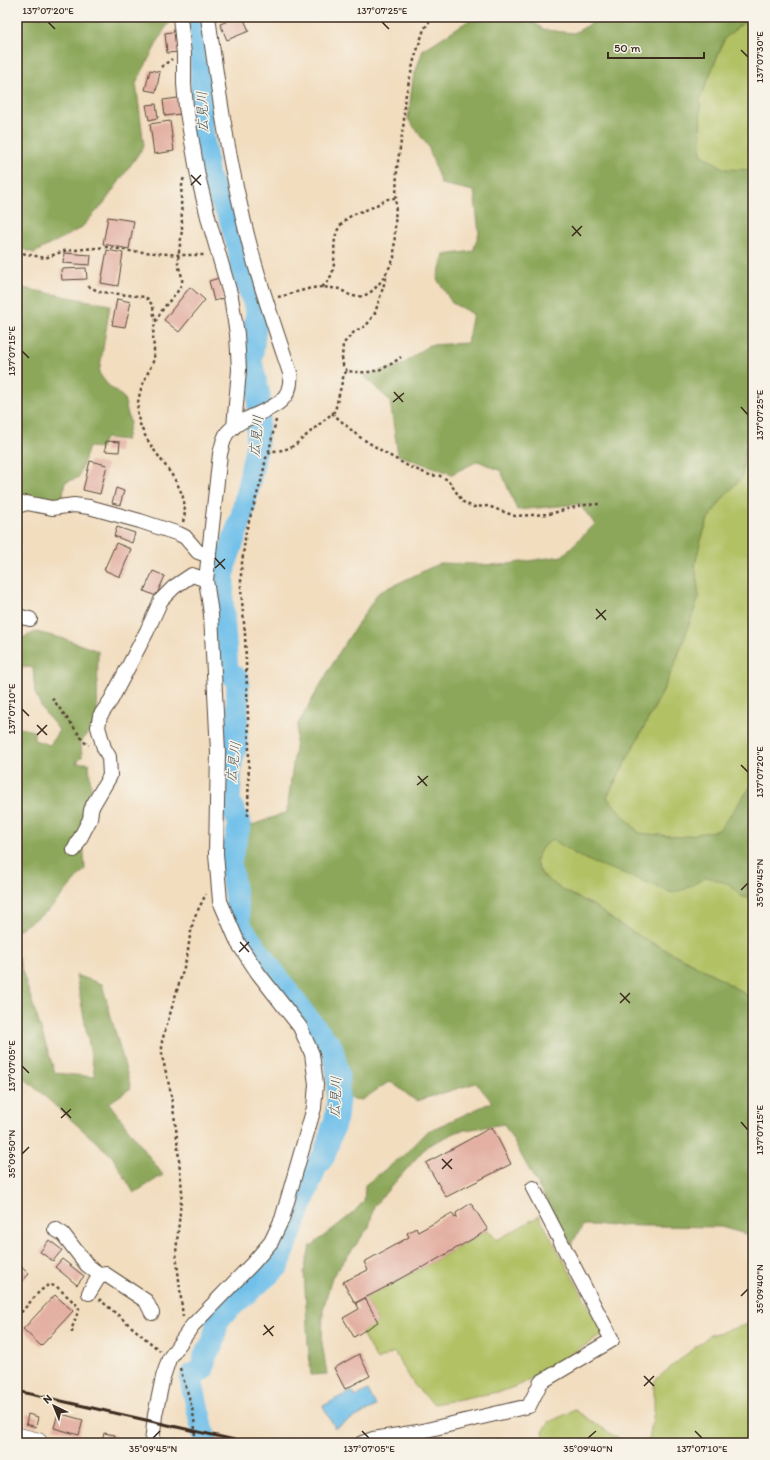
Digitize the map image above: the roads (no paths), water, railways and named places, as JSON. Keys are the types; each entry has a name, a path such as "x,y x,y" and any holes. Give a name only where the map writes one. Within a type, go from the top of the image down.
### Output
{"highway":[{"path":"17,1438 37,1443"}],"street":[{"path":"180,17 184,54 186,107 207,214 231,297 237,334 239,370 236,425"},
{"path":"152,1443 155,1415 163,1377 170,1357 192,1326 253,1263 271,1242 282,1218 314,1108 316,1084 312,1054 300,1027 258,973 238,943 220,901 216,854 218,752 211,614 206,580 220,454 227,434 236,425 274,406 287,395 291,381 290,373 265,300 241,211 224,125 208,17"},
{"path":"17,506 27,503 52,508 74,505 89,507 140,521 179,534 185,537 198,552 209,556"},
{"path":"74,850 90,819 90,810 110,776 110,757 104,748 98,727 100,716 111,700 140,645 161,600 174,587 192,575 206,580"},
{"path":"362,1443 373,1439 418,1432 529,1406 541,1382 612,1340 533,1188"},
{"path":"55,1229 63,1234 87,1265 100,1275 105,1274 146,1301 152,1313"},
{"path":"89,1293 100,1275"}],"water":[{"path":"368,1390 376,1406 335,1428 323,1406 351,1391 355,1397"}],"waterway":[{"name":"広見川","path":"193,17 201,29 202,128 208,178 229,215 239,249 241,269 257,310 251,362 259,396 257,444 242,516 224,567 222,599 227,670 238,680 236,746 231,762 229,802 240,824 230,862 240,926 306,1017 332,1048 338,1075 336,1118 324,1156 316,1166 278,1266 218,1318 213,1344 205,1355 203,1369 192,1375 191,1380 206,1443"}],"railway":[{"path":"17,1391 248,1443"}]}
